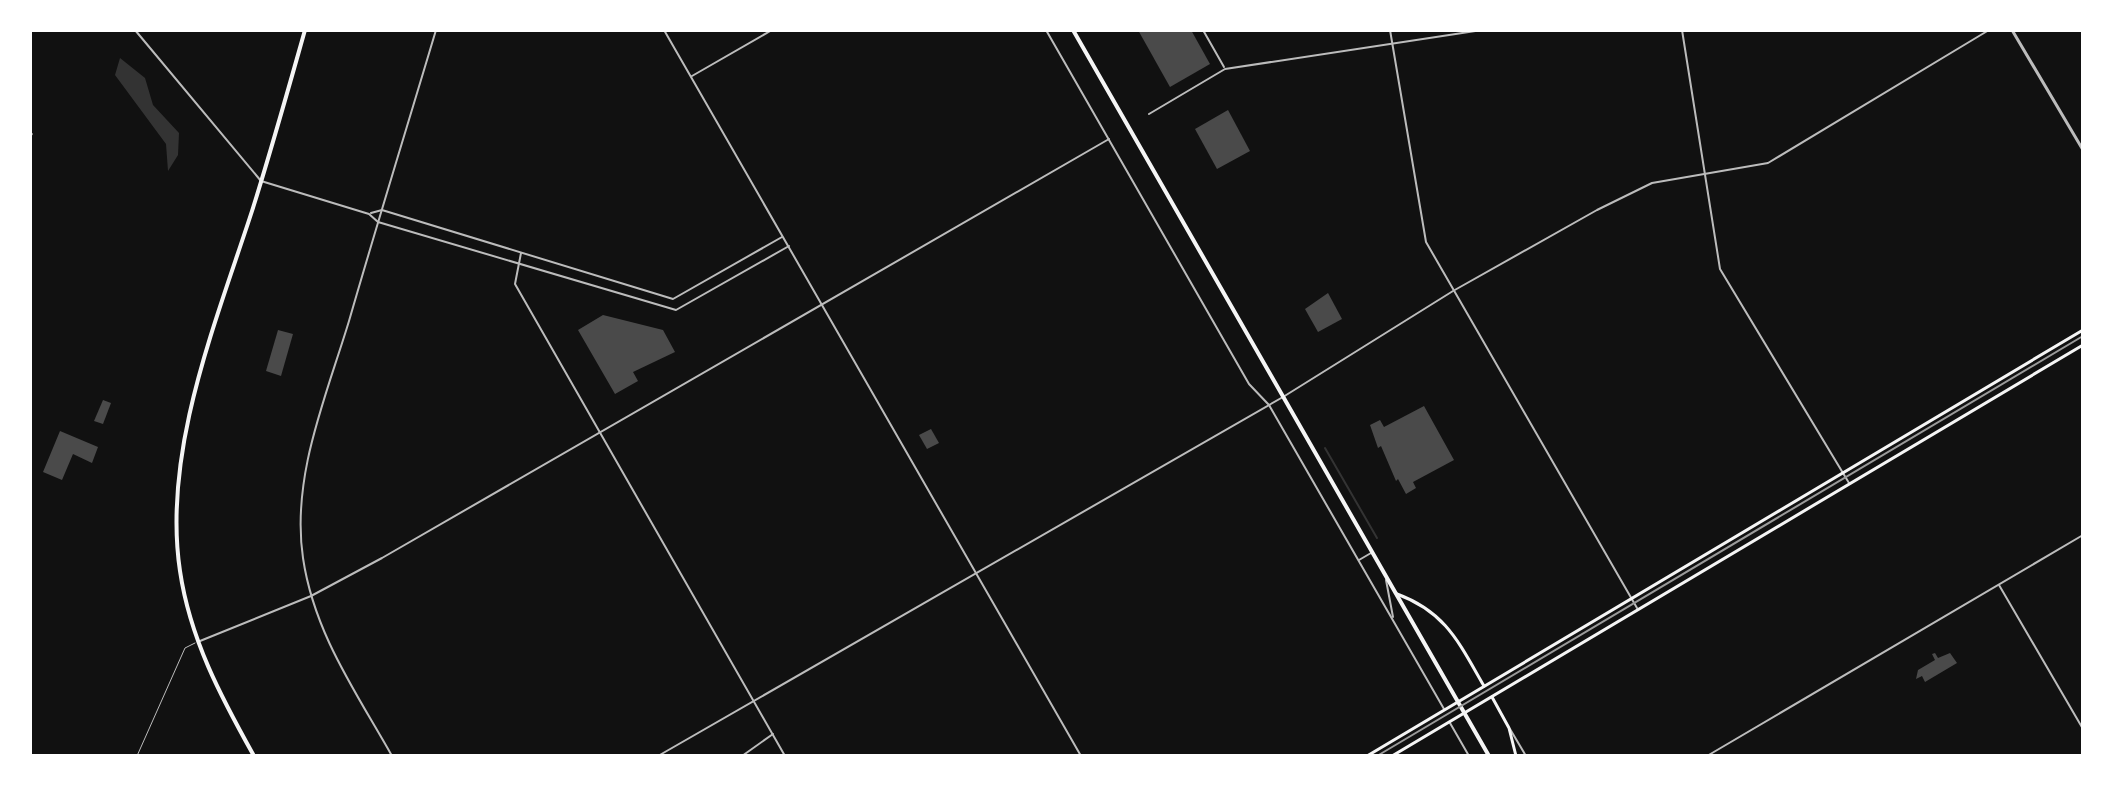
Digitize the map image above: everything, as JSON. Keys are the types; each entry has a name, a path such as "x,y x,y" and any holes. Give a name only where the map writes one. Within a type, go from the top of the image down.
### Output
{"main road":[{"path":"254,756 214,683 187,609 177,549 180,463 194,402 305,30"},
{"path":"1073,30 1489,756"},
{"path":"1367,756 2083,330"},
{"path":"1392,756 2083,345"},
{"path":"1397,594 1432,610 1459,643 1484,686"},
{"path":"1577,631 1583,642"},
{"path":"1491,697 1509,728 1516,756"}],"street":[{"path":"135,30 261,181 369,214 378,222 676,310 789,246"},
{"path":"392,756 332,652 311,596 300,533 306,467 436,30"},
{"path":"664,30 1081,756"},
{"path":"691,77 772,30"},
{"path":"1046,30 1249,384 1269,405 1445,710"},
{"path":"1203,30 1225,69"},
{"path":"1390,30 1426,242 1638,609"},
{"path":"1149,114 1225,69 1482,30"},
{"path":"1682,30 1720,269 1850,484"},
{"path":"658,756 1283,397 1453,291 1652,183 1768,163 1989,30"},
{"path":"2012,30 2083,150"},
{"path":"197,642 311,596 1109,139"},
{"path":"369,214 382,210 673,299 783,236"},
{"path":"521,253 515,284 785,756"},
{"path":"732,265 738,275"},
{"path":"1707,756 2083,535"},
{"path":"1358,560 1372,552"},
{"path":"1385,575 1393,623"},
{"path":"1999,584 2083,729"},
{"path":"1450,722 1469,756"},
{"path":"1509,728 1526,756"},
{"path":"742,756 773,734"},
{"path":"1717,750 1721,756"}],"lane":[{"path":"137,756 185,648 197,642"}],"shaded area":[{"path":"120,58 145,78 153,105 179,133 178,155 168,171 166,144 115,75"}],"building":[{"path":"1138,30 1191,30 1210,64 1170,87"},
{"path":"1228,110 1250,151 1217,169 1195,129"},
{"path":"1328,293 1342,319 1318,332 1305,309"},
{"path":"603,315 663,330 675,352 633,372 638,381 615,394 578,330"},
{"path":"278,330 293,334 281,376 266,371"},
{"path":"103,400 111,403 103,424 94,421"},
{"path":"1424,406 1454,460 1413,482 1416,488 1406,494 1398,479 1396,481 1381,446 1378,448 1370,425 1380,420 1384,427"},
{"path":"931,429 939,443 927,449 919,435"},
{"path":"60,431 98,447 92,463 73,454 62,480 43,472"},
{"path":"1935,653 1938,658 1950,653 1957,663 1925,682 1922,676 1916,679 1918,670 1935,660 1932,654"}],"waterway":[{"path":"1325,448 1377,538"}],"tram line":[{"path":"1377,756 2083,336"}]}
